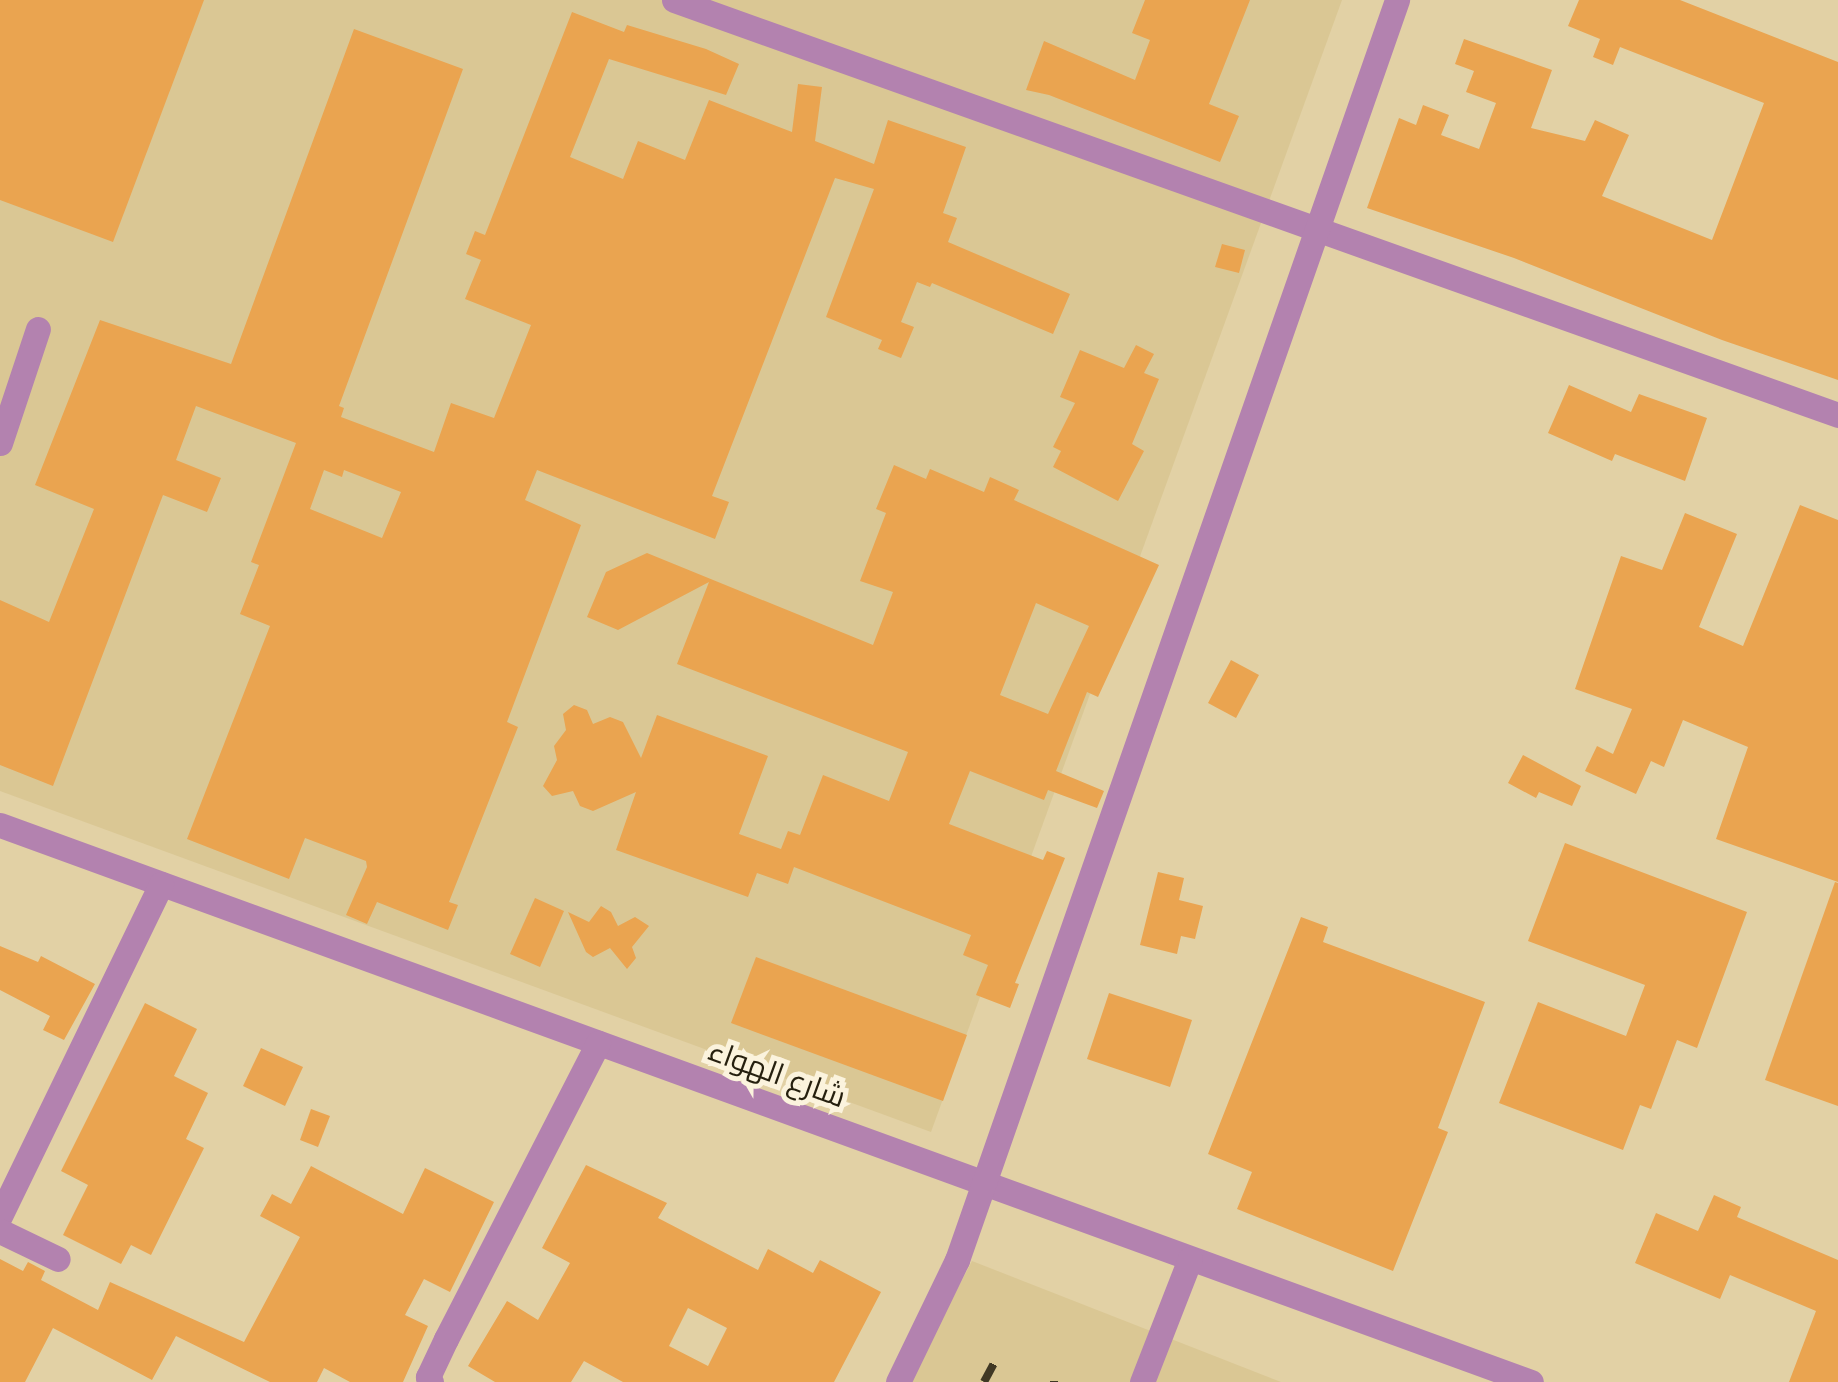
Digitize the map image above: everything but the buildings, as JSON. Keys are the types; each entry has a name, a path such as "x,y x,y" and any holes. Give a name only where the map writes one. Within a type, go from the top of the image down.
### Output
{"street":[{"path":"674,0 1838,415"},
{"path":"898,1382 957,1260 1397,0"},
{"path":"0,443 38,329"},
{"name":"شارع الهواء","path":"0,825 598,1043 987,1173 1190,1259 1531,1382"},
{"path":"0,1216 161,884"},
{"path":"431,1382 428,1377 446,1340 598,1043"},
{"path":"0,1231 58,1258"},
{"path":"1142,1382 1190,1259"}],"shaded area":[{"path":"0,0 1342,0 931,1132 0,791"},
{"path":"972,1261 1281,1382 909,1382"}],"railway":[{"path":"984,1382 995,1361"}]}
